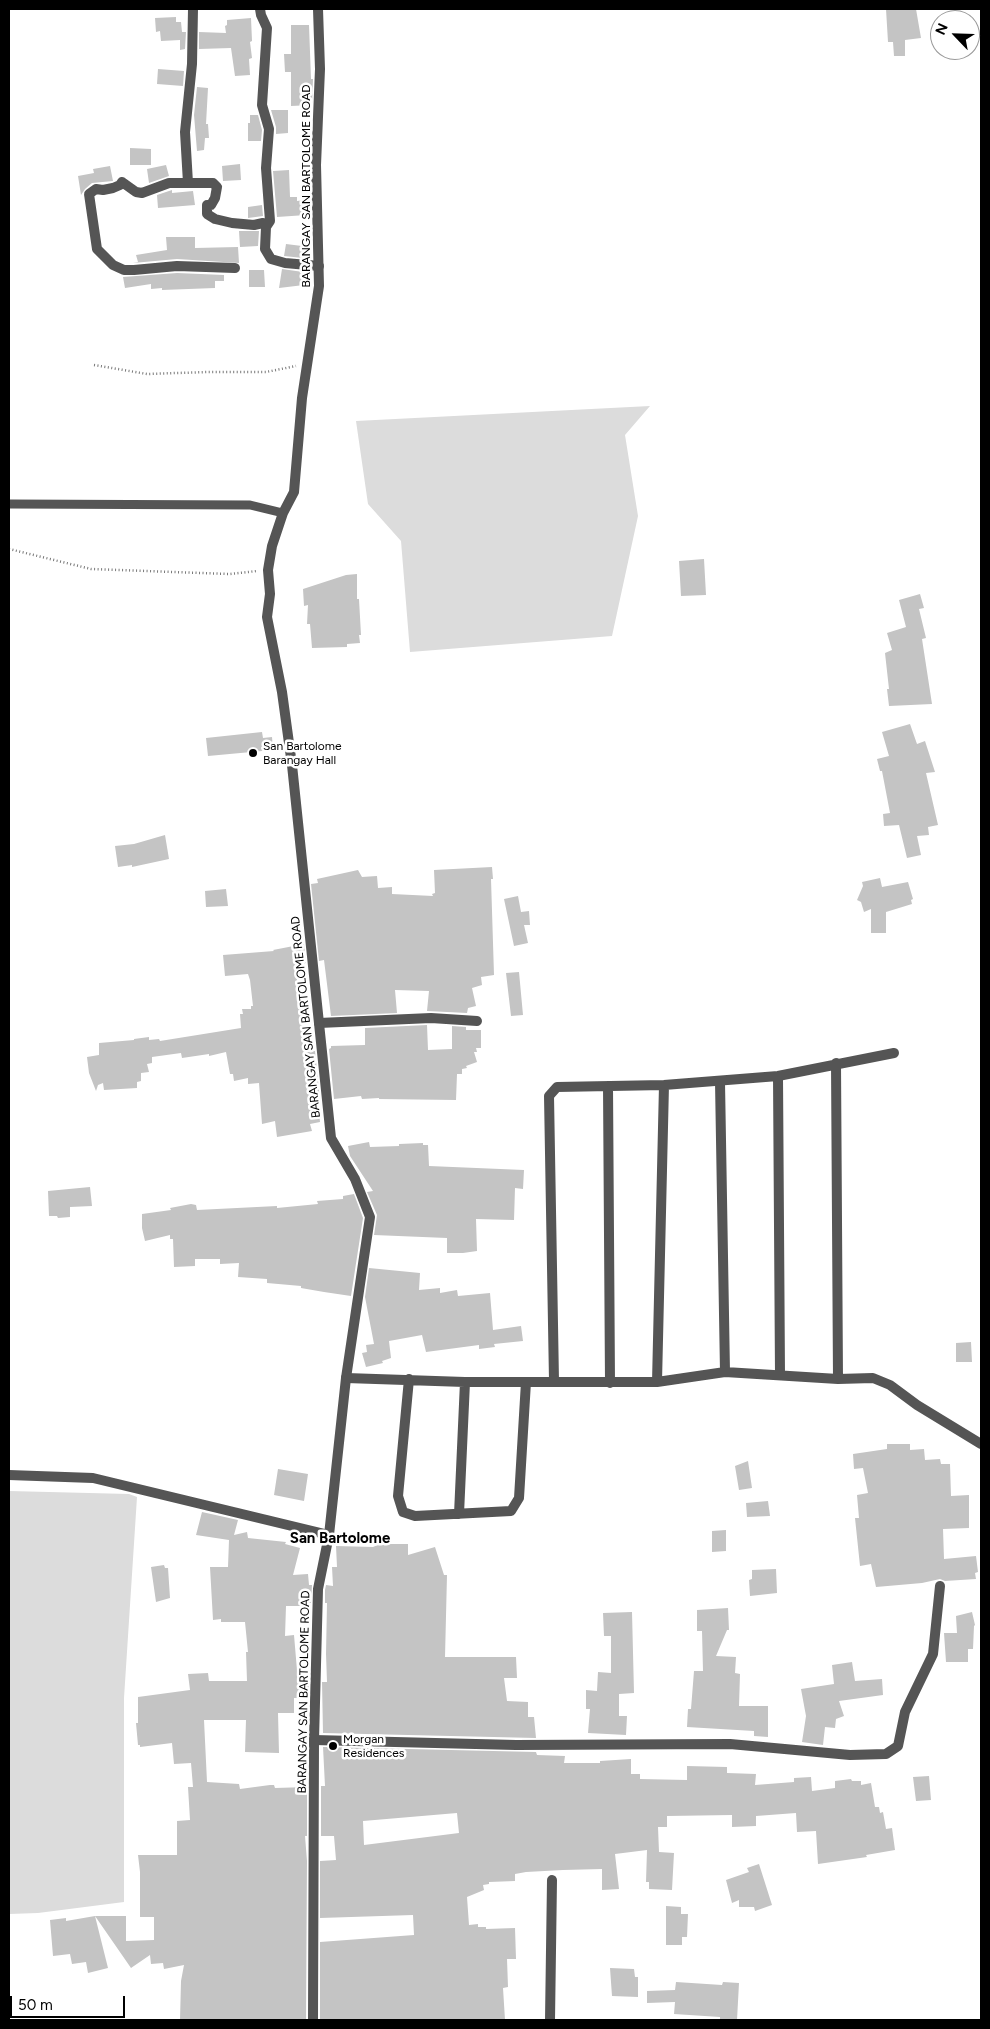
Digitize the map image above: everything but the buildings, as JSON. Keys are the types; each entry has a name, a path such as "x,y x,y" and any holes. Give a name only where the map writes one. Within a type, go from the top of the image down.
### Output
{"street":[{"path":"188,183 185,132 192,64 193,9"},
{"path":"260,9 268,28 262,105 269,129 266,168 270,222 266,227 265,249 271,259 319,266"},
{"name":"BARANGAY SAN BARTOLOME ROAD","path":"313,2020 314,1740 318,1589 329,1535 346,1378 370,1217 355,1179 331,1138 292,765 282,692 267,616 270,594 268,570 272,546 283,513 294,492 302,398 319,286 316,166 320,69 318,9"},
{"path":"235,268 176,266 124,270 113,265 98,249 90,194 96,189 113,188 122,182 136,192 142,193 169,183 214,183 217,187 211,205 207,205 205,208 206,214 232,224 254,225 263,223 266,227"},
{"path":"319,1023 431,1018 477,1021"},
{"path":"554,1382 549,1096 557,1086 664,1085 720,1082 778,1076 894,1052"},
{"path":"836,1063 838,1379"},
{"path":"778,1076 780,1375"},
{"path":"720,1082 725,1372"},
{"path":"656,1382 664,1085"},
{"path":"608,1086 610,1382"},
{"path":"346,1378 465,1382 656,1382 725,1372 838,1379 873,1378 890,1384 924,1410 981,1444"},
{"path":"409,1379 398,1496 403,1512 415,1516 511,1511 519,1498 526,1382"},
{"path":"459,1514 465,1382"},
{"path":"9,1475 93,1478 329,1535"},
{"path":"314,1740 516,1745 730,1744 841,1754 886,1754 898,1746 905,1712 933,1654 940,1586"},
{"path":"550,2020 552,1880"}],"lane":[{"path":"9,504 250,505 283,513"}],"path":[{"path":"94,365 148,374 266,372 307,363"},
{"path":"9,549 91,569 230,574 268,570"}],"shaded area":[{"path":"650,406 625,435 638,516 612,636 410,652 401,541 368,504 356,421"},
{"path":"9,1491 129,1494 137,1497 124,1698 124,1902 38,1913 9,1914"}],"place":[{"name":"San Bartolome Barangay Hall","path":"253,753"},
{"name":"Morgan Residences","path":"333,1746"}],"district":[{"name":"San Bartolome","path":"340,1539"}]}
